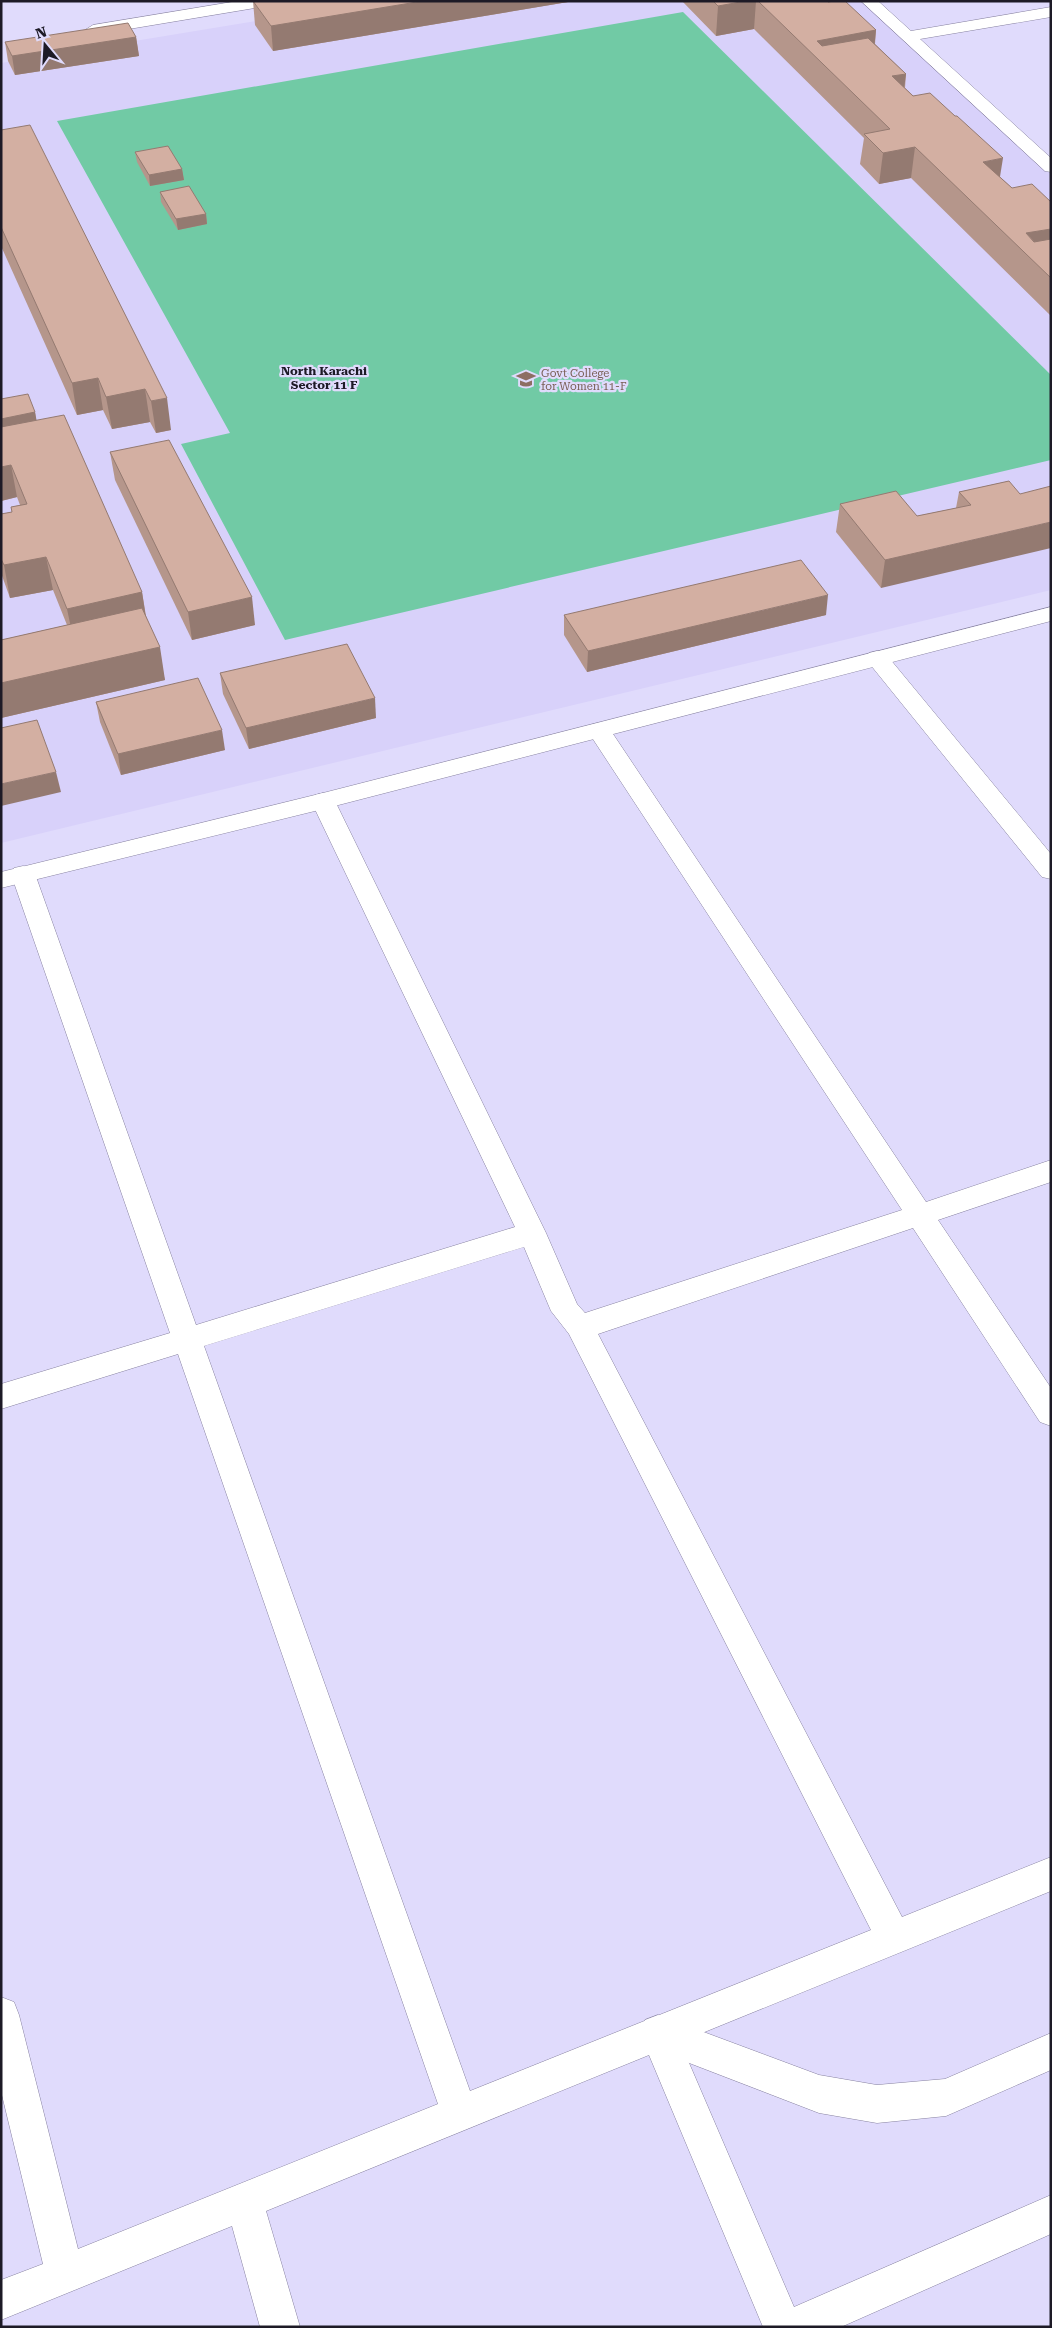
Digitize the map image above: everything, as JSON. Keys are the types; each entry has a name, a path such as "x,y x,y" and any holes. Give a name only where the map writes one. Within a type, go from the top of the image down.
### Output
{"street":[{"path":"80,32 267,1"},
{"path":"869,1 1051,167"},
{"path":"907,36 1051,12"},
{"path":"460,2114 187,1340 12,877 324,801 1051,614"},
{"path":"877,658 1051,871"},
{"path":"599,730 1051,1413"},
{"path":"324,801 532,1233 566,1311 579,1326 894,1938"},
{"path":"579,1326 599,1322 1051,1171"},
{"path":"1,1397 532,1233"},
{"path":"1,2300 1051,1874"},
{"path":"1,2015 65,2274"},
{"path":"658,2033 819,2094 877,2104 946,2097 1051,2051"},
{"path":"658,2033 783,2327"},
{"path":"244,2202 280,2327"},
{"path":"795,2327 1051,2214"}],"shaded area":[{"name":"Govt College for Women 11-F","path":"378,1 869,1 1051,168 1051,590 1,843 1,63"}],"green space":[{"path":"683,12 1051,375 1051,460 285,640 181,444 230,433 57,121"}],"building":[{"path":"253,1 423,1 271,26"},
{"path":"713,1 746,1 718,6"},
{"path":"758,1 845,1 876,30 817,41 822,46 868,38 906,74 892,76 913,96 930,93 1003,158 983,162 1012,188 1032,184 1051,202 1051,229 1026,233 1034,242 1051,239 1051,278 915,147 883,153 864,134 890,129"},
{"path":"128,23 136,37 12,56 5,42"},
{"path":"30,125 167,398 151,401 145,389 106,397 98,378 72,383 1,227 1,130"},
{"path":"168,146 182,169 149,175 135,152"},
{"path":"189,186 206,214 176,219 160,192"},
{"path":"28,394 35,412 1,419 1,399"},
{"path":"64,415 142,592 67,609 46,557 4,565 1,559 1,514 12,512 11,507 27,504 11,465 1,467 1,427"},
{"path":"169,440 252,597 188,612 110,452"},
{"path":"1009,481 1020,494 1051,486 1051,522 885,560 840,504 896,491 917,516 971,505 959,492"},
{"path":"801,560 828,595 588,651 564,615"},
{"path":"142,608 160,647 1,683 1,640"},
{"path":"347,644 375,698 246,728 220,673"},
{"path":"198,678 222,730 118,754 96,702"},
{"path":"37,720 56,772 1,784 1,728"}],"place":[{"name":"Govt College for Women 11-F","path":"526,379"}],"district":[{"name":"North Karachi Sector 11 F","path":"324,378"}]}
